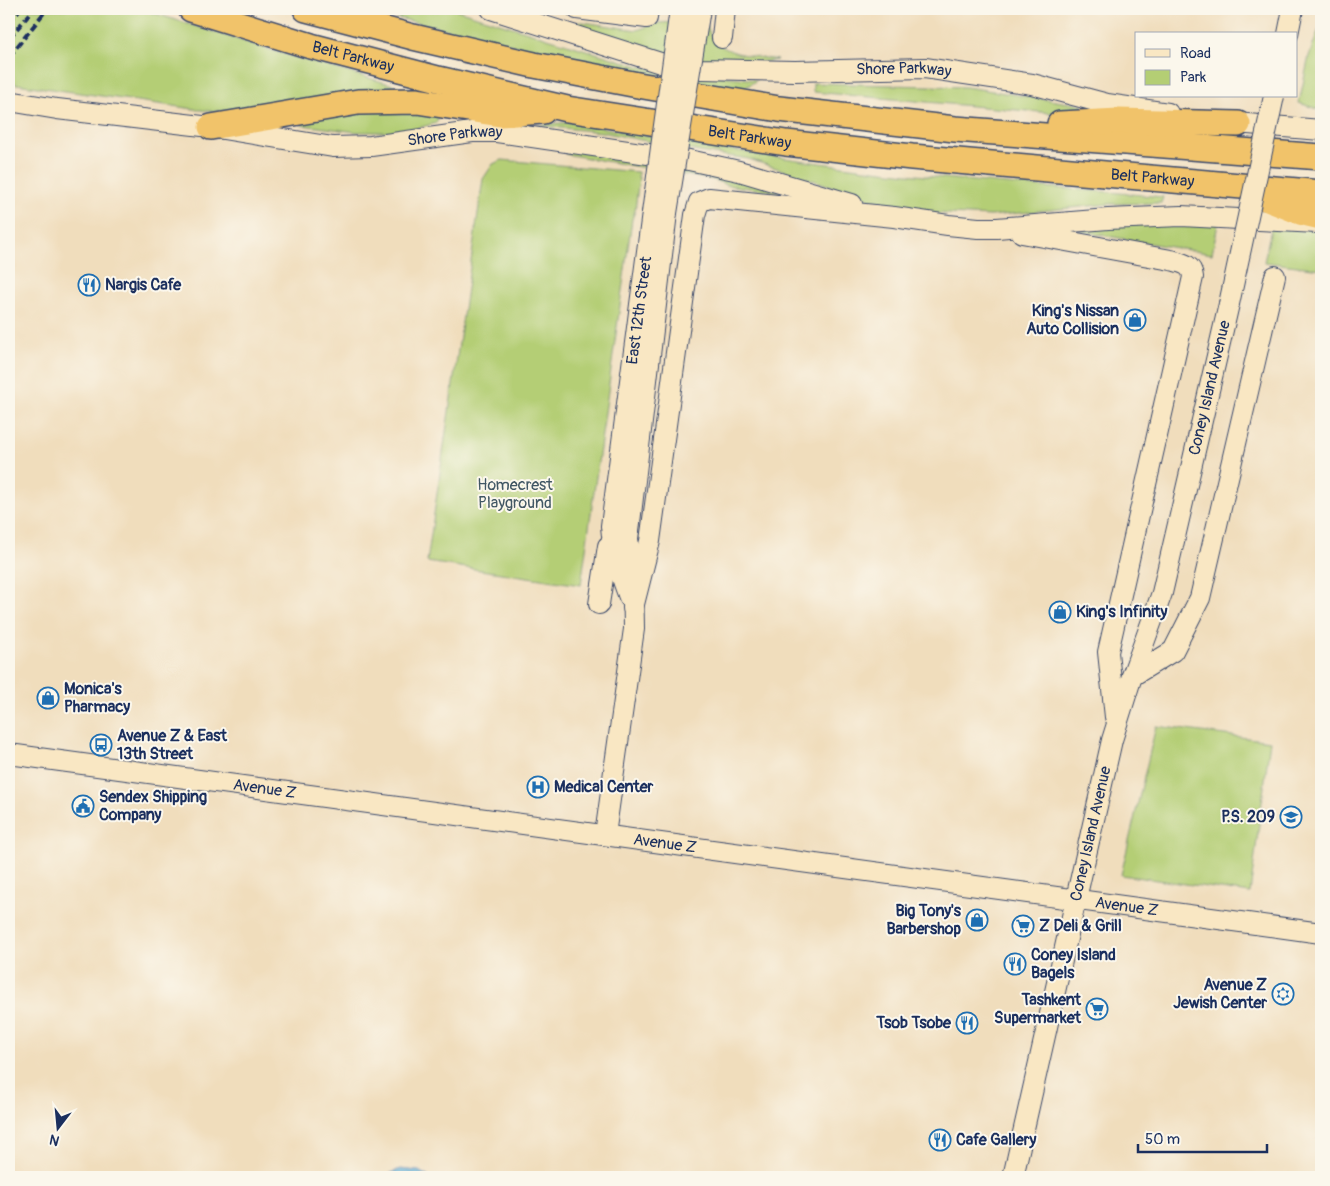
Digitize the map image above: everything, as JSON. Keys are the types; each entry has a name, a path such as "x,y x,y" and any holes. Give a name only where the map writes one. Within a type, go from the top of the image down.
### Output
{"highway":[{"name":"Belt Parkway","path":"191,9 311,46 438,79 567,109 786,143 912,157 1321,193"},
{"name":"Belt Parkway","path":"306,9 413,37 534,65 651,88 779,109 955,129 1321,157"},
{"path":"212,127 358,102 417,101 500,114 567,109"},
{"path":"955,129 1119,121 1238,124"},
{"path":"1237,186 1300,212 1321,217"}],"main road":[{"name":"Shore Parkway","path":"491,9 673,67 702,70 795,71 925,68 1032,84 1057,89 1107,104 1238,124 1321,130"},
{"path":"577,9 648,13"},
{"name":"East 12th Street","path":"605,835 634,629 633,569 628,538 680,9"},
{"name":"East 12th Street","path":"633,608 618,570 612,545 611,526 659,213 700,9"},
{"path":"722,38 725,9"},
{"path":"1288,32 1293,9"},
{"name":"Coney Island Avenue","path":"1013,1177 1116,723 1162,593 1229,304 1274,98"},
{"name":"Shore Parkway","path":"9,101 57,109 212,127 333,146 371,146 472,132 497,132 680,159 730,169 894,217"},
{"name":"Shore Parkway","path":"709,198 894,217 948,225 997,228 1171,260 1184,264 1193,271"},
{"name":"East 12th Street","path":"633,608 650,541 695,215 699,202 709,198"},
{"name":"Shore Parkway","path":"997,228 1108,218 1181,216 1321,223"},
{"name":"Coney Island Avenue","path":"1116,723 1108,652 1189,296 1193,271"},
{"path":"1132,676 1173,651 1200,598 1275,276"},
{"path":"599,604 611,526"},
{"name":"Avenue Z","path":"9,754 1321,933"}],"green space":[{"path":"9,9 141,9 277,52 411,90 244,111 208,111 9,83"},
{"path":"360,9 454,9 641,67 757,80 743,89 711,86 559,56"},
{"path":"705,21 711,36 724,48 741,54 777,60 731,63 664,55 640,49 566,23 583,22 637,30 658,23"},
{"path":"1319,29 1321,29 1321,110 1299,103 1309,56"},
{"path":"813,83 966,87 1082,105 1085,116 813,92"},
{"path":"358,107 475,115 438,118 436,123 404,132 357,132 302,125 303,121"},
{"path":"573,122 670,140 816,163 914,175 1163,197 1161,203 1109,204 991,216 929,213 873,200 749,159 700,152 602,132 533,125"},
{"path":"570,150 707,170 790,194 727,185 714,180 565,154"},
{"name":"Homecrest Playground","path":"502,160 638,172 639,177 581,585 427,562 483,179 493,164"},
{"path":"1219,219 1212,254 1078,231 1081,226"},
{"path":"1272,224 1321,230 1321,269 1264,262"},
{"path":"1156,726 1270,741 1250,893 1121,875"}],"water":[{"path":"400,1169 419,1171 429,1177 389,1177 389,1174"}],"railway":[{"path":"9,22 20,9"},
{"path":"9,38 34,9"},
{"path":"9,57 47,9"}],"place":[{"name":"Nargis Cafe","path":"89,285"},
{"name":"King's Nissan Auto Collision","path":"1135,320"},
{"name":"King's Infinity","path":"1060,612"},
{"name":"Monica's Pharmacy","path":"48,698"},
{"name":"Avenue Z & East 13th Street","path":"101,745"},
{"name":"Medical Center","path":"538,787"},
{"name":"Sendex Shipping Company","path":"83,806"},
{"name":"P.S. 209","path":"1291,817"},
{"name":"Big Tony's Barbershop","path":"977,920"},
{"name":"Z Deli & Grill","path":"1023,926"},
{"name":"Coney Island Bagels","path":"1015,964"},
{"name":"Avenue Z Jewish Center","path":"1283,994"},
{"name":"Tashkent Supermarket","path":"1097,1009"},
{"name":"Tsob Tsobe","path":"967,1023"},
{"name":"Cafe Gallery","path":"940,1140"}]}
